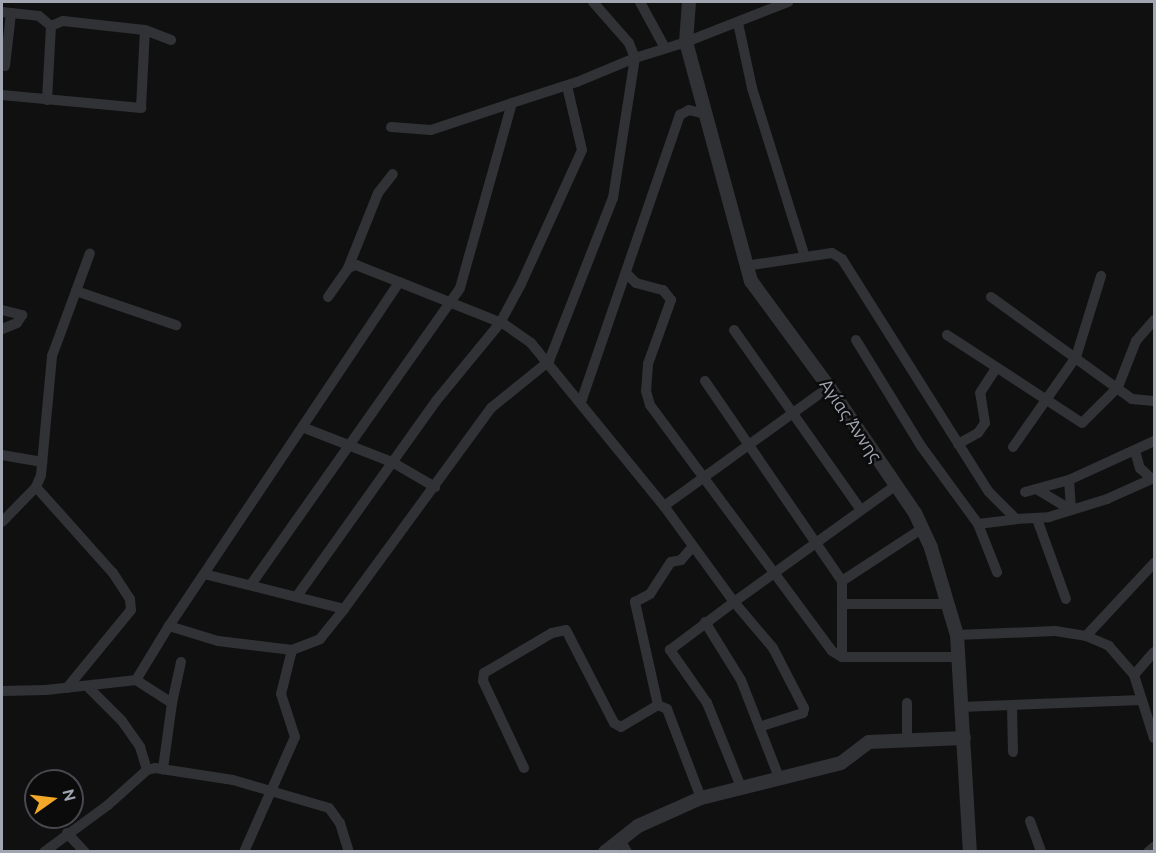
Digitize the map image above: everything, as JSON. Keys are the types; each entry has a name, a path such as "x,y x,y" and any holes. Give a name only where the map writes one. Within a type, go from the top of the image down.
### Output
{"street":[{"path":"169,626 218,641 292,650 320,639 435,487 491,408 549,361 613,198 635,58 629,43 593,2"},
{"path":"640,2 665,48"},
{"name":"Αγίας Άννης","path":"689,2 686,42 745,266 758,293 829,387 923,528 949,604 957,635 970,852"},
{"path":"391,127 431,130 567,86 635,58 738,23 788,2"},
{"path":"5,66 7,13 39,16 51,26"},
{"path":"51,26 63,21 144,30 171,40"},
{"path":"738,23 752,87 805,257"},
{"path":"47,100 51,26"},
{"path":"2,95 141,108 144,30"},
{"path":"297,596 392,462 500,323 582,150 567,86"},
{"path":"252,583 437,315 451,302 467,268 512,103"},
{"path":"581,402 680,115 689,110 705,114"},
{"path":"328,297 348,268 378,193 393,174"},
{"path":"2,522 36,487 42,462 52,356 90,253"},
{"path":"745,266 832,253 842,259 989,492 1016,519"},
{"path":"348,268 363,265 500,323 519,334 549,361 664,506 734,602 773,648 804,708 803,713 759,727"},
{"path":"626,273 636,283 663,290 670,297 648,364 646,391 650,405 703,478 776,571 832,651 842,657 957,657"},
{"path":"1013,447 1076,357 1101,276"},
{"path":"136,680 169,626 399,282"},
{"path":"76,291 176,325"},
{"path":"991,297 1136,401 1155,401"},
{"path":"2,310 22,315 17,323 2,329"},
{"path":"947,335 1082,423 1118,387 1136,341 1154,322"},
{"path":"734,330 861,510"},
{"path":"856,340 921,446 978,524 998,572"},
{"path":"958,444 978,433 985,423 980,393 996,368"},
{"path":"705,381 750,443 842,581 842,657"},
{"path":"664,506 829,387"},
{"path":"302,427 348,447 392,462 435,487"},
{"path":"1025,492 1069,480 1155,441"},
{"path":"978,524 1037,519 1107,500 1153,479 1140,468 1135,451"},
{"path":"2,455 42,462"},
{"path":"1069,480 1071,510"},
{"path":"741,787 707,703 670,650 705,622 896,485"},
{"path":"36,487 113,573 130,599 130,610 67,688"},
{"path":"1038,490 1071,510"},
{"path":"1037,519 1066,599"},
{"path":"842,581 923,528"},
{"path":"658,705 634,609 635,602 650,594 671,562 681,560 693,546"},
{"path":"1086,636 1155,563"},
{"path":"204,574 252,583 344,609"},
{"path":"843,604 949,604"},
{"path":"705,622 741,680 780,780"},
{"path":"524,768 483,681 484,674 552,633 566,630 617,725 621,727 658,705"},
{"path":"957,635 1055,631 1086,636 1118,652 1134,675 1155,738"},
{"path":"244,852 268,791 295,737 281,694 292,650"},
{"path":"1134,675 1155,652"},
{"path":"163,769 172,703 181,662"},
{"path":"2,691 67,688 136,680 172,703"},
{"path":"87,686 122,721 140,747 147,770"},
{"path":"960,707 1012,707 1142,700"},
{"path":"906,703 907,740"},
{"path":"658,705 667,709 701,798"},
{"path":"1012,707 1013,752"},
{"path":"605,852 619,839 701,798 841,763 869,742 964,738"},
{"path":"44,852 108,805 147,770 163,769 233,780 329,808 340,823 349,852"},
{"path":"1030,821 1041,852"},
{"path":"67,833 85,852"},
{"path":"619,839 627,852"},
{"path":"1148,852 1155,847"}]}
